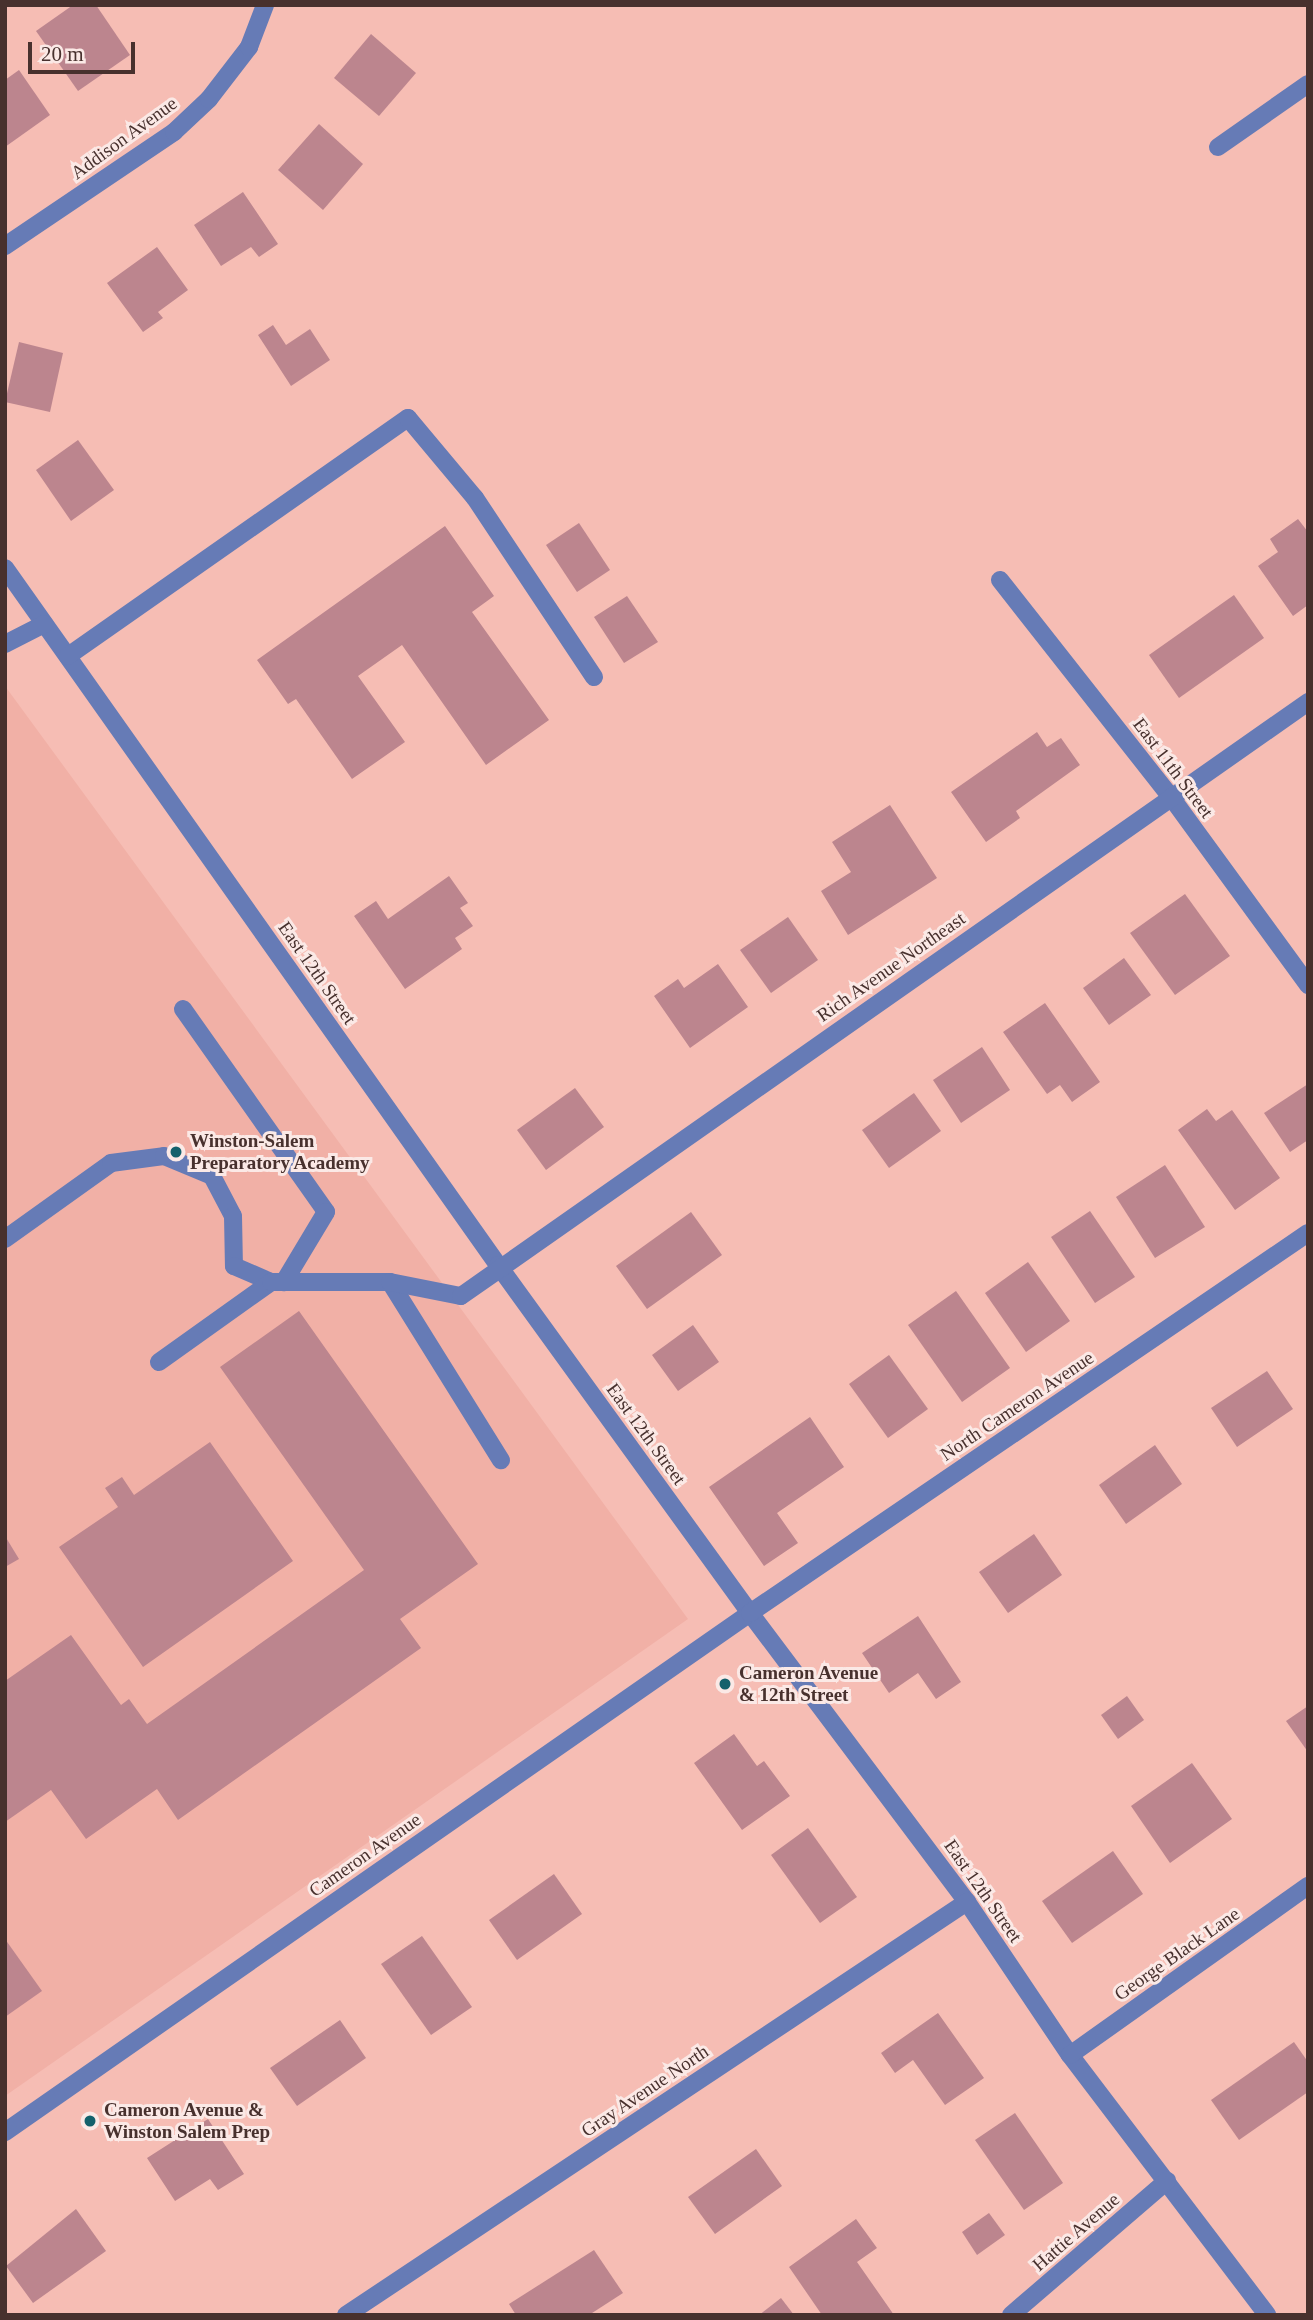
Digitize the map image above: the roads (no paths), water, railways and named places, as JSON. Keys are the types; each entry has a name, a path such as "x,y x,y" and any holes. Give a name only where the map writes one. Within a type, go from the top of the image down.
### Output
{"street":[{"name":"Addison Avenue","path":"5,246 174,132 209,99 249,47 265,5"},
{"path":"1218,146 1308,84"},
{"path":"68,656 408,418 475,499 594,677"},
{"name":"East 12th Street","path":"5,568 498,1265 750,1613 967,1902 1070,2055 1267,2315"},
{"name":"East 11th Street","path":"1000,580 1171,797 1308,985"},
{"path":"5,644 44,624"},
{"name":"Rich Avenue Northeast","path":"390,1282 461,1296 498,1265 1308,702"},
{"path":"159,1362 277,1282 326,1212 183,1009"},
{"path":"5,1239 111,1163 164,1156 212,1176 233,1216 234,1266 277,1282 390,1282 501,1460"},
{"name":"North Cameron Avenue","path":"750,1613 1308,1233"},
{"name":"Cameron Avenue","path":"5,2133 750,1613"},
{"name":"George Black Lane","path":"1070,2055 1308,1886"},
{"name":"Gray Avenue North","path":"346,2315 967,1902"},
{"name":"Hattie Avenue","path":"1011,2315 1167,2182"}],"place":[{"name":"Winston-Salem Preparatory Academy","path":"176,1152"},
{"name":"Cameron Avenue & 12th Street","path":"725,1684"},
{"name":"Cameron Avenue & Winston Salem Prep","path":"90,2121"}]}
